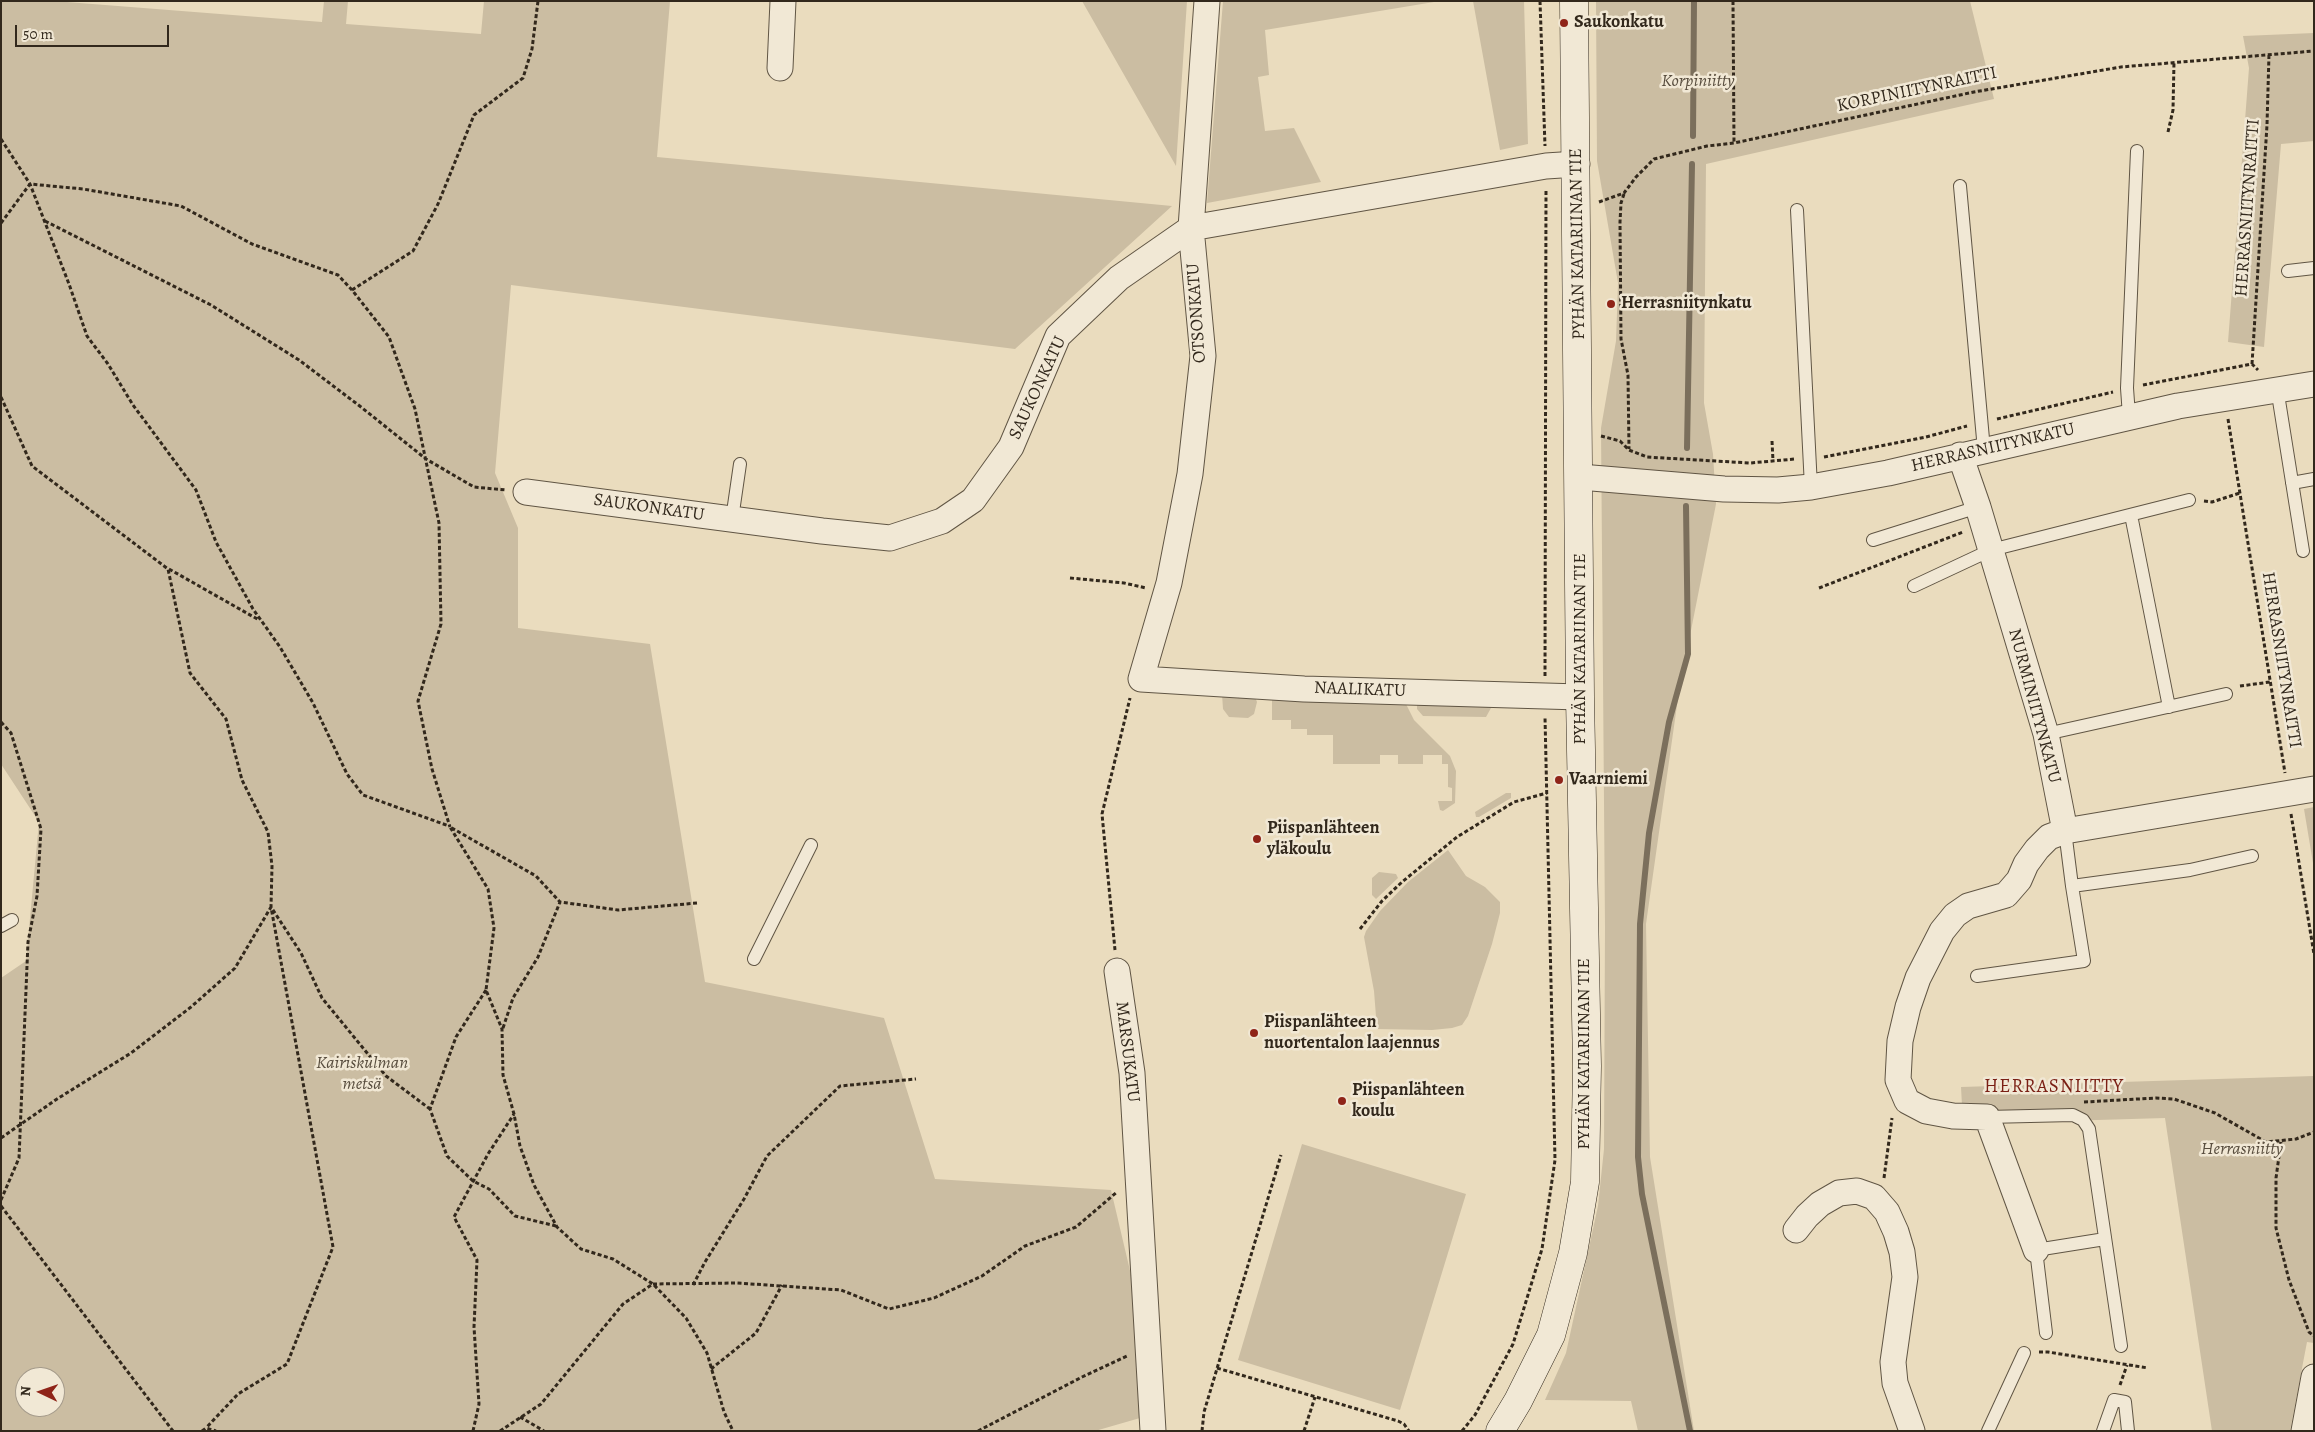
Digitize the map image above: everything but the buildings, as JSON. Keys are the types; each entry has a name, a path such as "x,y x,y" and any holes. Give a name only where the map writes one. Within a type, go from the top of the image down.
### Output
{"street":[{"path":"780,68 783,1"},
{"name":"OTSONKATU","path":"1141,679 1166,592 1190,474 1203,356 1191,228 1207,1"},
{"name":"PYHÄN KATARIINAN TIE","path":"1500,1431 1518,1401 1551,1335 1573,1253 1585,1182 1587,1066 1580,697 1580,477 1574,1"},
{"name":"SAUKONKATU","path":"526,492 890,538 942,521 973,500 1011,446 1058,336 1119,278 1191,228 1546,166 1577,164"},
{"name":"HERRASNIITYNKATU","path":"1580,477 1724,489 1778,490 1811,487 1847,481 2129,416 2225,397 2271,382 2314,384"},
{"name":"NURMINIITYNKATU","path":"1972,453 1981,515 2046,734 2065,831"},
{"name":"NAALIKATU","path":"1141,679 1304,689 1580,697"},
{"path":"2036,1250 1987,1117 1953,1116 1926,1111 1907,1100 1898,1080 1900,1041 1908,1007 1918,978 1942,931 1955,915 1968,906 2006,895 2019,880 2026,864 2037,849 2049,837 2065,831 2314,789"},
{"name":"MARSUKATU","path":"1117,971 1132,1073 1153,1431"},
{"path":"1796,1230 1820,1204 1839,1193 1857,1191 1874,1197 1896,1232 1902,1252 1905,1277 1893,1362 1895,1383 1900,1402 1912,1431"},
{"path":"2304,1431 2314,1377"}],"lane":[{"path":"2129,416 2127,388 2137,151"},
{"path":"1960,186 1980,423 1972,453"},
{"path":"1798,210 1811,487"},
{"path":"2288,271 2314,268"},
{"path":"2271,382 2292,483 2303,550"},
{"path":"732,519 740,464"},
{"path":"2292,483 2314,479"},
{"path":"1914,586 1991,550 2189,500"},
{"path":"1873,540 1981,515"},
{"path":"2131,515 2170,706"},
{"path":"2046,734 2226,694"},
{"path":"1977,976 2084,961 2065,831"},
{"path":"754,959 811,845"},
{"path":"2072,886 2190,870 2252,856"},
{"path":"1987,1117 2073,1115 2083,1120 2089,1129 2120,1346"},
{"path":"2046,1333 2036,1250 2105,1239"},
{"path":"1988,1431 2024,1352"},
{"path":"2103,1431 2114,1400 2125,1402 2128,1431"}],"path":[{"path":"352,290 413,251 438,204 474,115 523,78 532,49 538,1"},
{"path":"1462,1431 1475,1415 1513,1344 1542,1250 1555,1160 1545,696 1546,166 1540,1"},
{"path":"1732,1 1734,143"},
{"name":"KORPINIITYNRAITTI","path":"1624,193 1636,176 1654,159 1707,146 1734,143 1974,92 2121,67 2314,51"},
{"name":"HERRASNIITYNRAITTI","path":"2252,364 2267,125 2269,54"},
{"path":"2168,132 2173,110 2174,62"},
{"path":"1,139 30,184 87,336 108,364 133,405 196,490 216,542 262,622 280,647 313,703 347,774 363,795 450,827 536,876 560,902 618,910 697,903"},
{"path":"30,184 83,189 181,206 252,244 338,275 389,337 416,409 439,523 440,624 418,701 432,769 450,827 488,889 494,928 486,990 456,1037 430,1109"},
{"path":"1,223 30,184"},
{"path":"1546,203 1599,202 1624,193"},
{"path":"1624,193 1621,203 1620,222 1621,339 1628,375 1629,450"},
{"path":"45,221 219,310 299,360 426,459 474,487 526,492"},
{"path":"1545,434 1614,438 1629,450 1647,457 1750,463 1826,457 1926,437 2127,388 2252,364 2271,382"},
{"name":"HERRASNIITYNRAITTI","path":"2220,370 2314,954"},
{"path":"1,397 32,466 168,569 262,622"},
{"path":"1962,428 1972,453"},
{"path":"1772,441 1773,461"},
{"path":"2189,500 2212,502 2240,493"},
{"path":"1820,588 1981,515"},
{"path":"168,569 190,673 226,719 242,780 268,832 272,866 271,907 333,1247 287,1364 238,1394 202,1431"},
{"path":"1070,578 1124,583 1166,592"},
{"path":"1117,971 1102,814 1130,698 1141,679"},
{"path":"2226,694 2241,685 2270,682"},
{"path":"1,722 11,733 41,829 37,896 28,942 19,1158 1,1200"},
{"path":"1360,929 1382,901 1402,882 1457,837 1514,802 1547,793"},
{"path":"560,902 538,957 513,998 502,1029 503,1075 514,1114 520,1146 534,1185 557,1226 581,1249 613,1259 653,1284 686,1318 707,1353 724,1412 733,1431"},
{"path":"271,907 301,953 322,998 386,1076 430,1109 447,1156 473,1181 489,1189 515,1216 557,1226"},
{"path":"1,1138 57,1099 131,1053 192,1007 235,968 271,907"},
{"path":"486,990 502,1029"},
{"path":"693,1284 744,1199 767,1156 840,1086 916,1079"},
{"path":"1880,1205 1898,1080"},
{"path":"2079,1102 2156,1098 2174,1099 2215,1113 2266,1142 2281,1142 2314,1132"},
{"path":"473,1431 478,1404 474,1327 477,1260 454,1216 514,1114"},
{"path":"2281,1142 2276,1178 2276,1228 2289,1280 2309,1332 2314,1336"},
{"path":"1202,1431 1204,1412 1281,1155"},
{"path":"500,1431 541,1404 623,1304 653,1284 782,1285 842,1290 889,1308 934,1298 982,1276 1026,1246 1076,1227 1138,1174"},
{"path":"1,1206 173,1431"},
{"path":"712,1369 756,1333 782,1285"},
{"path":"978,1431 1082,1377 1148,1347"},
{"path":"2024,1352 2048,1352 2148,1368"},
{"path":"1217,1368 1398,1421 1404,1424 1409,1431"},
{"path":"1304,1431 1315,1397"},
{"path":"520,1417 544,1431"},
{"path":"206,1428 216,1431"}],"green space":[{"name":"Kairiskulman metsä","path":"1,1 54,1 322,22 324,1 348,1 346,24 481,34 484,1 670,1 657,157 1172,206 1015,349 511,285 495,473 518,528 518,628 650,644 705,982 884,1018 935,1179 1111,1190 1148,1347 1140,1418 1095,1431 1,1431 1,978 26,961 39,822 1,764"},
{"path":"1082,1 1187,1 1176,166"},
{"path":"1223,1 1440,1 1265,30 1269,75 1258,77 1265,131 1294,128 1321,182 1207,203"},
{"path":"1473,1 1524,1 1528,144 1500,150"},
{"name":"Korpiniitty","path":"1596,1 1970,1 1994,99 1706,164 1704,403 1713,454 1716,504 1679,691 1646,924 1650,1157 1694,1431 1638,1431 1631,1401 1545,1400 1566,1353 1598,1206 1604,1149 1605,927 1601,428 1616,341 1618,283 1597,161"},
{"path":"2314,33 2314,141 2281,144 2264,347 2228,342 2249,68 2243,36"},
{"path":"1222,694 1255,697 1257,702 1254,714 1248,718 1229,717 1223,709"},
{"path":"1274,697 1406,704 1414,720 1450,756 1456,771 1455,803 1443,811 1440,810 1438,801 1452,801 1452,788 1448,787 1448,764 1442,764 1442,755 1423,755 1423,764 1398,764 1398,755 1380,755 1380,764 1333,764 1333,735 1307,735 1307,729 1291,729 1291,720 1272,720 1272,700"},
{"path":"1417,703 1490,704 1491,708 1486,717 1423,716 1417,709"},
{"path":"1506,793 1511,793 1511,798 1476,817 1475,812"},
{"path":"2314,807 2314,869 2304,809"},
{"path":"1448,850 1466,876 1485,887 1500,902 1500,913 1492,944 1468,1016 1462,1025 1452,1028 1432,1030 1377,1029 1374,991 1364,937 1366,931 1380,911 1408,882"},
{"path":"1379,872 1396,874 1398,878 1376,899 1372,895 1372,878"},
{"name":"Herrasniitty","path":"2314,1076 2314,1343 2307,1342 2290,1431 2212,1431 2165,1118 1963,1124 1961,1087"},
{"path":"1302,1144 1466,1194 1400,1410 1238,1360"}],"waterway":[{"path":"1693,136 1694,1"},
{"path":"1687,448 1692,164"},
{"path":"1686,506 1688,654 1669,722 1649,833 1640,924 1638,1157 1642,1194 1690,1431"}],"place":[{"name":"Saukonkatu","path":"1564,23"},
{"name":"Herrasniitynkatu","path":"1611,304"},
{"name":"Vaarniemi","path":"1559,780"},
{"name":"Piispanlähteen yläkoulu","path":"1257,839"},
{"name":"Piispanlähteen nuortentalon laajennus","path":"1254,1033"},
{"name":"Piispanlähteen koulu","path":"1342,1101"}],"district":[{"name":"HERRASNIITTY","path":"2054,1087"}]}
